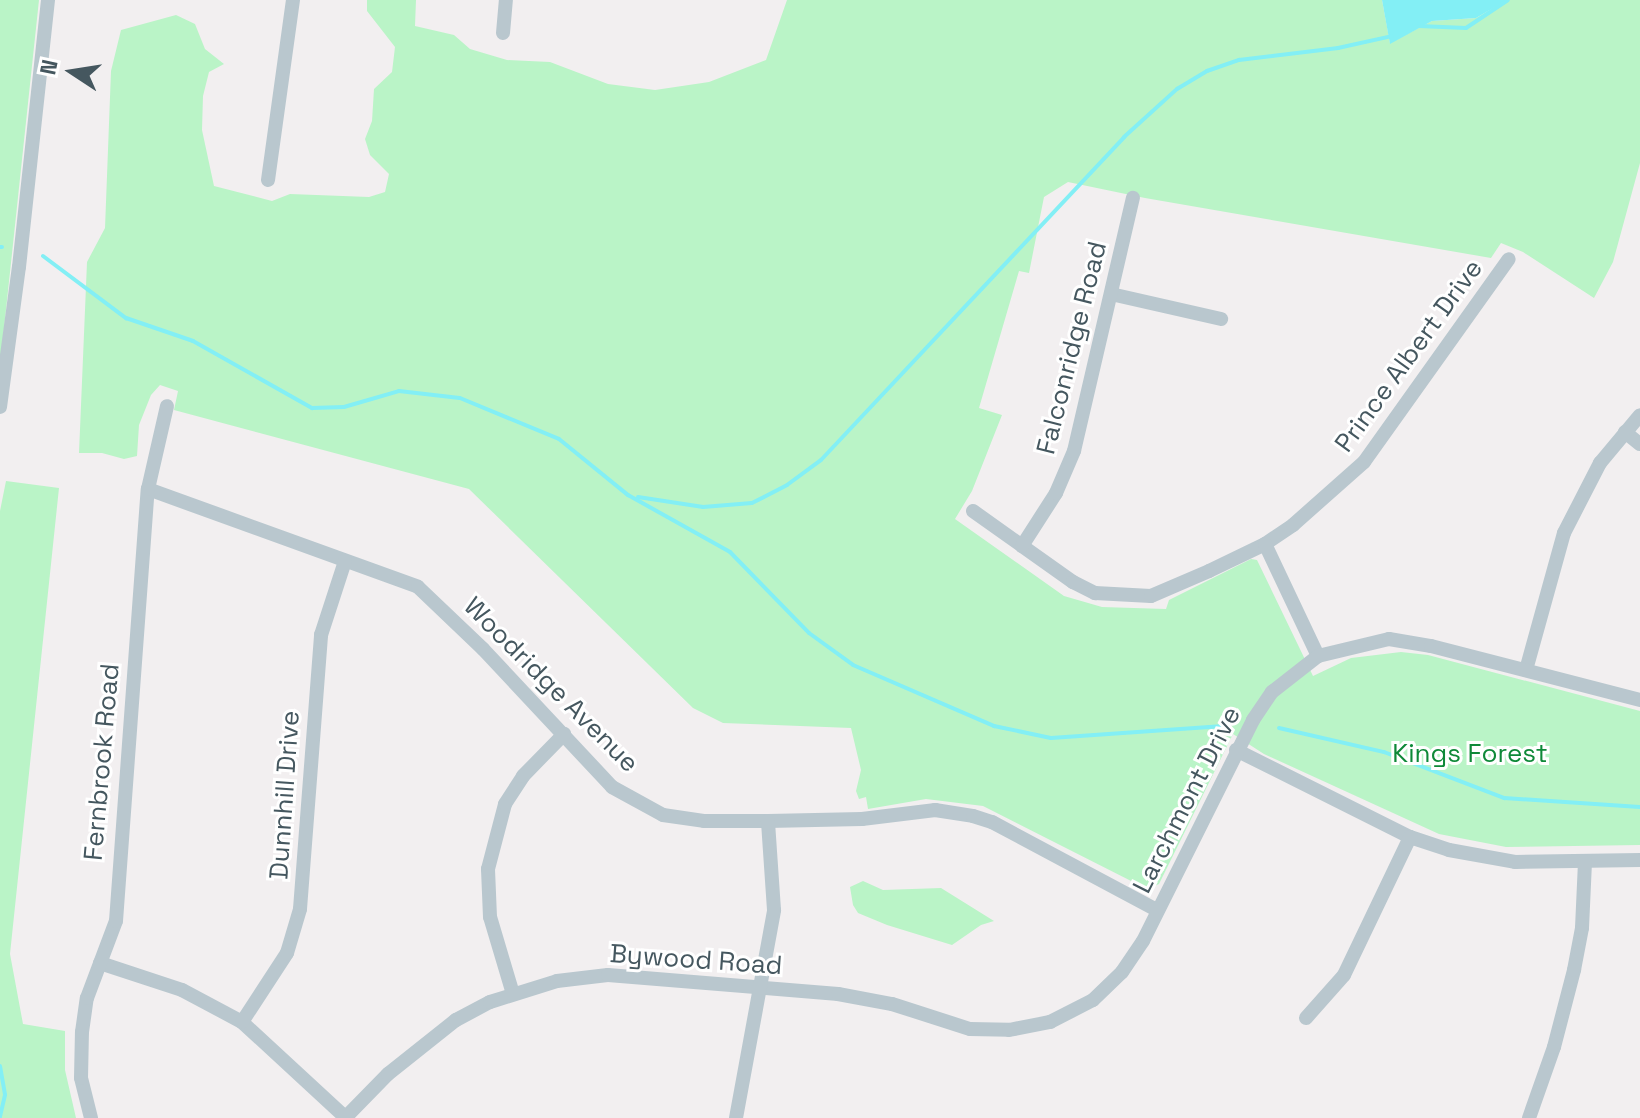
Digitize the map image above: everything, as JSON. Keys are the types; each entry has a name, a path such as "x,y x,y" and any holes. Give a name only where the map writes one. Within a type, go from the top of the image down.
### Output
{"street":[{"path":"0,407 19,267 48,0"},
{"path":"268,180 293,0"},
{"path":"503,33 506,0"},
{"name":"Falconridge Road","path":"1022,546 1044,514 1074,451 1133,198"},
{"name":"Prince Albert Drive","path":"973,511 1073,582 1095,593 1123,597 1151,596 1265,544 1324,500 1364,462 1410,404 1509,259"},
{"path":"1111,294 1221,319"},
{"name":"Fernbrook Road","path":"91,1118 81,1078 82,1032 87,998 116,921 148,489 167,406"},
{"path":"1526,670 1564,533 1600,463 1640,415"},
{"path":"1625,432 1640,444"},
{"name":"Woodridge Avenue","path":"148,489 345,561 388,573 418,587 564,734 612,787 663,815 704,821 768,821 862,819 935,810 973,816 992,822 1157,910"},
{"path":"1265,544 1318,656"},
{"name":"Dunnhill Drive","path":"242,1022 287,953 300,909 321,635 345,561"},
{"name":"Larchmont Drive","path":"942,1021 970,1029 1009,1030 1050,1022 1093,1000 1122,972 1143,941 1236,750 1272,692 1318,656 1389,639 1640,700"},
{"path":"513,994 490,917 488,869 505,804 523,776 564,734"},
{"path":"1236,750 1410,837 1449,850 1515,862 1640,860"},
{"path":"736,1118 774,910 768,821"},
{"path":"1306,1018 1344,975 1410,837"},
{"path":"1529,1118 1554,1047 1574,970 1582,928 1585,861"},
{"path":"100,963 182,990 242,1022 345,1118"},
{"name":"Bywood Road","path":"345,1118 388,1074 456,1020 513,994 557,981 608,975 878,1001 942,1021"}],"green space":[{"path":"0,0 39,0 0,366"},
{"name":"Kings Forest","path":"367,0 416,0 415,26 454,35 470,49 507,60 550,62 608,84 655,90 709,82 766,60 787,0 1382,0 1390,43 1432,21 1476,18 1507,0 1640,0 1640,163 1613,262 1594,298 1523,252 1501,243 1491,258 1068,182 1044,197 1029,273 1019,271 979,408 1002,415 972,491 955,519 1064,596 1102,607 1166,609 1169,600 1251,559 1257,560 1313,676 1351,658 1401,652 1428,655 1640,711 1640,845 1506,847 1439,834 1264,754 1233,734 1159,884 1150,888 1141,886 983,806 926,799 868,809 866,797 859,799 856,791 861,770 851,728 723,723 693,708 469,489 174,410 178,391 160,385 151,395 139,425 137,456 124,459 102,453 79,453 87,262 105,228 111,71 121,30 176,15 195,24 205,49 224,64 209,72 203,96 202,130 214,186 272,201 290,194 369,197 385,192 389,174 370,155 365,139 372,121 374,89 392,72 395,47 367,11"},
{"path":"6,481 59,488 10,954 23,1024 65,1031 65,1070 76,1118 0,1118 0,511"},
{"path":"863,881 883,890 941,888 994,921 981,925 952,945 858,913 853,905 850,887"}],"water":[{"path":"1382,0 1507,0 1476,18 1432,21 1390,44"}],"waterway":[{"path":"1419,26 1466,28 1508,0"},
{"path":"638,497 703,507 752,503 787,485 821,460 1124,137 1177,89 1207,71 1239,60 1338,48 1392,36"},
{"path":"43,256 126,318 193,341 312,408 344,407 399,391 460,398 559,439 628,495 730,552 809,633 853,665 994,726 1051,738 1224,726"},
{"path":"1279,728 1384,752 1504,798 1640,807"},
{"path":"0,1066 5,1095 0,1117"}]}
